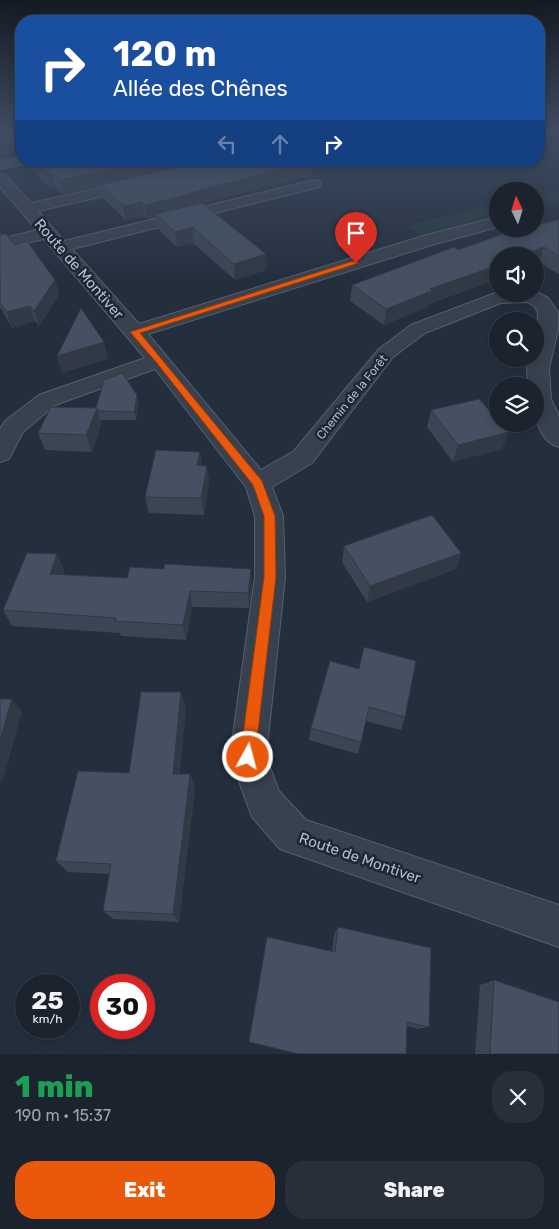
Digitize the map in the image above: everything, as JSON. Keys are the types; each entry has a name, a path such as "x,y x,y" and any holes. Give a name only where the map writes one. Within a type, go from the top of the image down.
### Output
{"street":[{"name":"Route de Montiver","path":"4,182 159,360 258,484 269,516 270,577 248,757 265,804 294,836 559,926"},
{"path":"27,209 148,182"},
{"path":"0,244 54,240 314,184"},
{"path":"134,332 430,240 489,224"},
{"name":"Chemin de la Forêt","path":"258,484 303,458 386,353 418,329 497,298 531,296 541,302 548,312 548,330 538,368 540,399 555,435 559,439"},
{"path":"0,454 13,427 46,400 159,360"}],"green space":[{"path":"559,192 559,202 544,206 544,194"},
{"path":"489,206 489,218 423,236 406,226"}],"building":[{"path":"112,182 232,182 145,205 142,202 123,206 100,185"},
{"path":"202,203 266,254 234,264 192,227 175,232 156,214"},
{"path":"559,220 559,256 544,247 489,247 489,268 430,289 432,291 386,309 352,285 454,247 458,250 492,238 544,238 544,223"},
{"path":"6,234 14,245 27,241 55,280 34,311 30,306 6,312 0,302 0,235"},
{"path":"81,308 104,342 57,356"},
{"path":"122,373 137,395 134,412 98,411 96,408 104,380"},
{"path":"479,399 489,410 489,432 509,432 458,445 431,410"},
{"path":"51,407 97,408 86,435 38,433"},
{"path":"156,450 200,452 197,465 207,466 201,498 145,497"},
{"path":"432,515 461,553 370,586 344,546"},
{"path":"27,553 57,554 50,574 127,578 130,567 164,569 165,564 251,569 248,593 190,591 183,625 115,621 116,618 3,610"},
{"path":"364,647 416,661 405,717 369,707 361,742 311,728 330,661 359,669"},
{"path":"141,692 181,692 173,774 190,774 173,914 103,911 111,864 56,861 78,771 129,773"},
{"path":"0,699 12,699 0,740"},
{"path":"338,927 431,948 429,1027 407,1022 406,1054 299,1054 249,1042 267,937 335,952"},
{"path":"494,980 559,1002 559,1054 490,1054"}],"route":[{"path":"248,757 270,577 269,516 258,484 159,360 134,332 356,263"}]}
